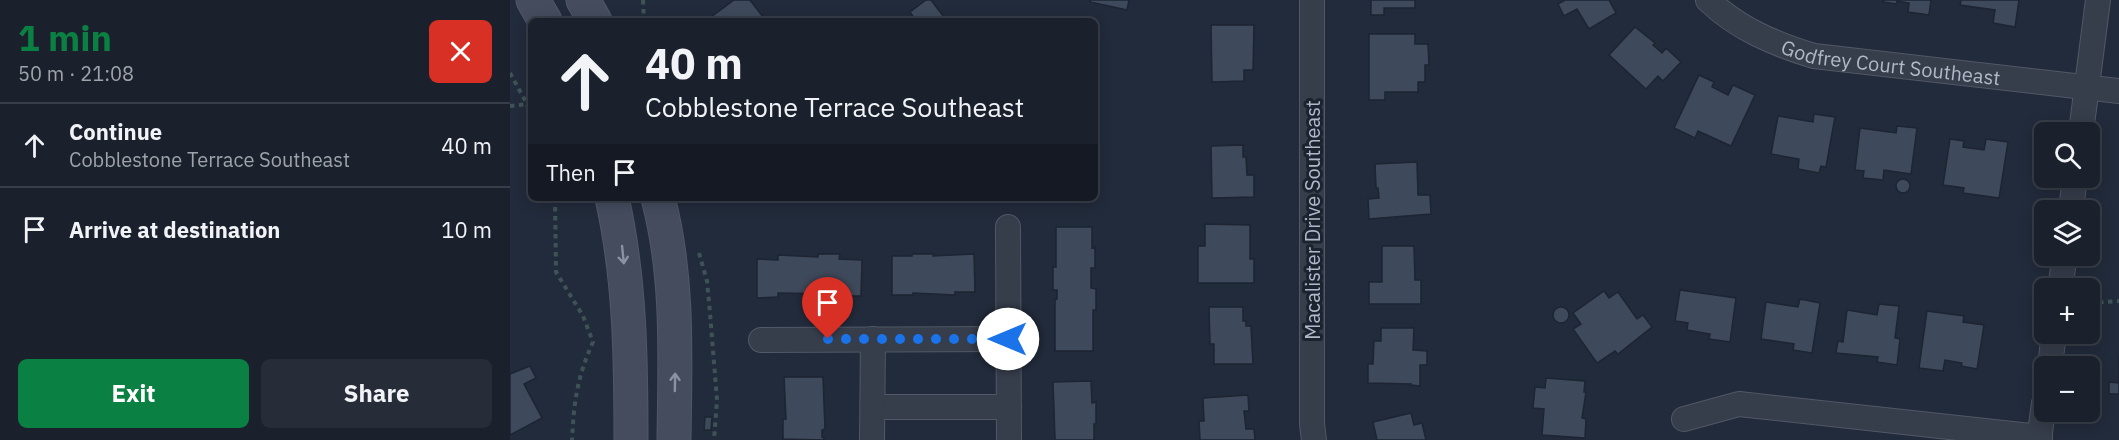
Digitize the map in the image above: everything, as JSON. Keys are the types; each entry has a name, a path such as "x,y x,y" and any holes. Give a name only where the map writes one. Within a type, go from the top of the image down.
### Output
{"street":[{"path":"533,0 543,18"},
{"path":"583,0 593,18"},
{"name":"Macalister Drive Southeast","path":"1312,0 1312,423 1314,440"},
{"name":"Godfrey Court Southeast","path":"1708,0 1747,29 1779,45 1814,56 2119,91"},
{"path":"2082,122 2098,0"},
{"path":"613,201 622,242 630,332 631,440"},
{"path":"659,201 664,222 675,313 674,440"},
{"path":"1008,227 1009,440"},
{"path":"872,440 873,339"},
{"path":"761,340 1008,339"},
{"path":"1684,419 1739,404 2040,438 2042,422"},
{"path":"873,407 1009,407"}],"path":[{"path":"644,0 644,18"},
{"path":"510,73 528,108"},
{"path":"510,106 527,104"},
{"path":"555,201 556,272 583,316 593,342 579,377 573,405 572,440"},
{"path":"698,251 708,281 717,400 714,440"},
{"path":"2100,302 2119,301"}],"building":[{"path":"734,0 750,0 764,18 710,18"},
{"path":"926,0 931,0 945,18 914,18 910,12"},
{"path":"1090,0 1129,0 1127,10 1090,2"},
{"path":"1371,0 1415,0 1415,8 1384,8 1384,15 1371,15"},
{"path":"1565,0 1609,0 1616,13 1589,29 1577,9 1564,16 1558,4"},
{"path":"1884,0 1931,0 1929,15 1908,12 1909,3 1897,1 1896,4 1883,2"},
{"path":"1961,0 2019,0 2015,27 1993,23 1995,10 1960,5"},
{"path":"1211,25 1254,25 1253,70 1244,70 1244,81 1212,82"},
{"path":"1635,27 1655,43 1653,45 1662,53 1666,48 1681,62 1663,81 1658,76 1646,89 1609,55"},
{"path":"1369,34 1415,34 1415,44 1428,44 1429,65 1425,65 1425,82 1418,82 1418,92 1385,92 1385,100 1369,100"},
{"path":"1699,75 1714,82 1712,87 1728,95 1733,85 1755,95 1731,146 1698,131 1695,138 1674,128"},
{"path":"1814,114 1835,117 1826,167 1821,166 1819,173 1798,169 1799,159 1771,154 1778,116 1813,122"},
{"path":"1897,126 1917,128 1911,174 1884,170 1883,180 1863,178 1864,171 1855,170 1860,128 1896,133"},
{"path":"1950,139 1964,141 1963,147 1984,150 1986,139 2008,142 1999,198 1963,193 1964,188 1943,185"},
{"path":"1243,145 1247,175 1254,175 1254,197 1212,198 1211,146"},
{"path":"1417,162 1418,195 1430,195 1431,214 1369,219 1368,199 1379,198 1378,188 1376,188 1375,164"},
{"path":"1900,179 1906,179 1910,186 1906,193 1900,193 1896,189 1896,183"},
{"path":"1205,224 1250,225 1250,259 1254,259 1254,283 1198,283 1198,246 1205,246"},
{"path":"1056,227 1092,227 1095,268 1091,268 1091,288 1096,289 1096,310 1093,310 1093,351 1055,351 1057,290 1053,290 1053,267 1056,267"},
{"path":"1382,246 1414,246 1415,280 1421,280 1421,304 1369,304 1369,282 1382,282"},
{"path":"818,254 840,254 839,259 862,260 861,296 778,293 778,297 757,298 757,259 778,260 778,255 818,257"},
{"path":"912,254 934,254 933,256 974,254 975,292 955,292 955,295 913,293 913,295 892,295 892,256 912,256"},
{"path":"1680,290 1736,298 1730,342 1709,339 1710,334 1687,330 1688,323 1675,321"},
{"path":"1604,291 1609,298 1618,292 1637,319 1643,315 1652,327 1618,354 1615,351 1597,363 1573,329 1581,324 1573,313"},
{"path":"1800,299 1820,303 1812,353 1793,350 1794,344 1761,339 1766,302 1798,307"},
{"path":"1879,304 1899,306 1895,338 1900,339 1897,365 1877,362 1878,357 1836,353 1838,341 1843,342 1847,310 1877,315"},
{"path":"1209,307 1243,307 1243,321 1246,321 1246,326 1251,326 1253,364 1214,364 1214,344 1210,344"},
{"path":"1561,307 1569,315 1561,323 1553,315"},
{"path":"1927,311 1964,316 1963,322 1984,325 1977,369 1945,360 1943,371 1919,368"},
{"path":"1381,328 1414,328 1413,350 1427,351 1427,365 1420,365 1420,386 1368,383 1368,364 1373,364 1374,341 1381,341"},
{"path":"530,366 536,378 524,384 542,418 510,435 510,374"},
{"path":"784,377 823,377 825,429 822,430 822,437 824,440 783,439 783,419 786,419"},
{"path":"1546,378 1585,381 1584,392 1586,392 1582,418 1586,419 1585,438 1542,435 1544,409 1533,408 1535,387 1545,388"},
{"path":"1091,381 1092,403 1096,402 1094,440 1055,440 1053,382"},
{"path":"2109,382 2119,383 2119,394 2109,394"},
{"path":"1248,395 1249,411 1244,411 1246,429 1254,429 1255,440 1200,440 1199,421 1204,421 1203,398"},
{"path":"1411,413 1414,425 1422,423 1426,440 1377,440 1373,422"},
{"path":"705,417 712,417 711,430 704,430"}],"route":[{"path":"828,339 1008,339"}]}
